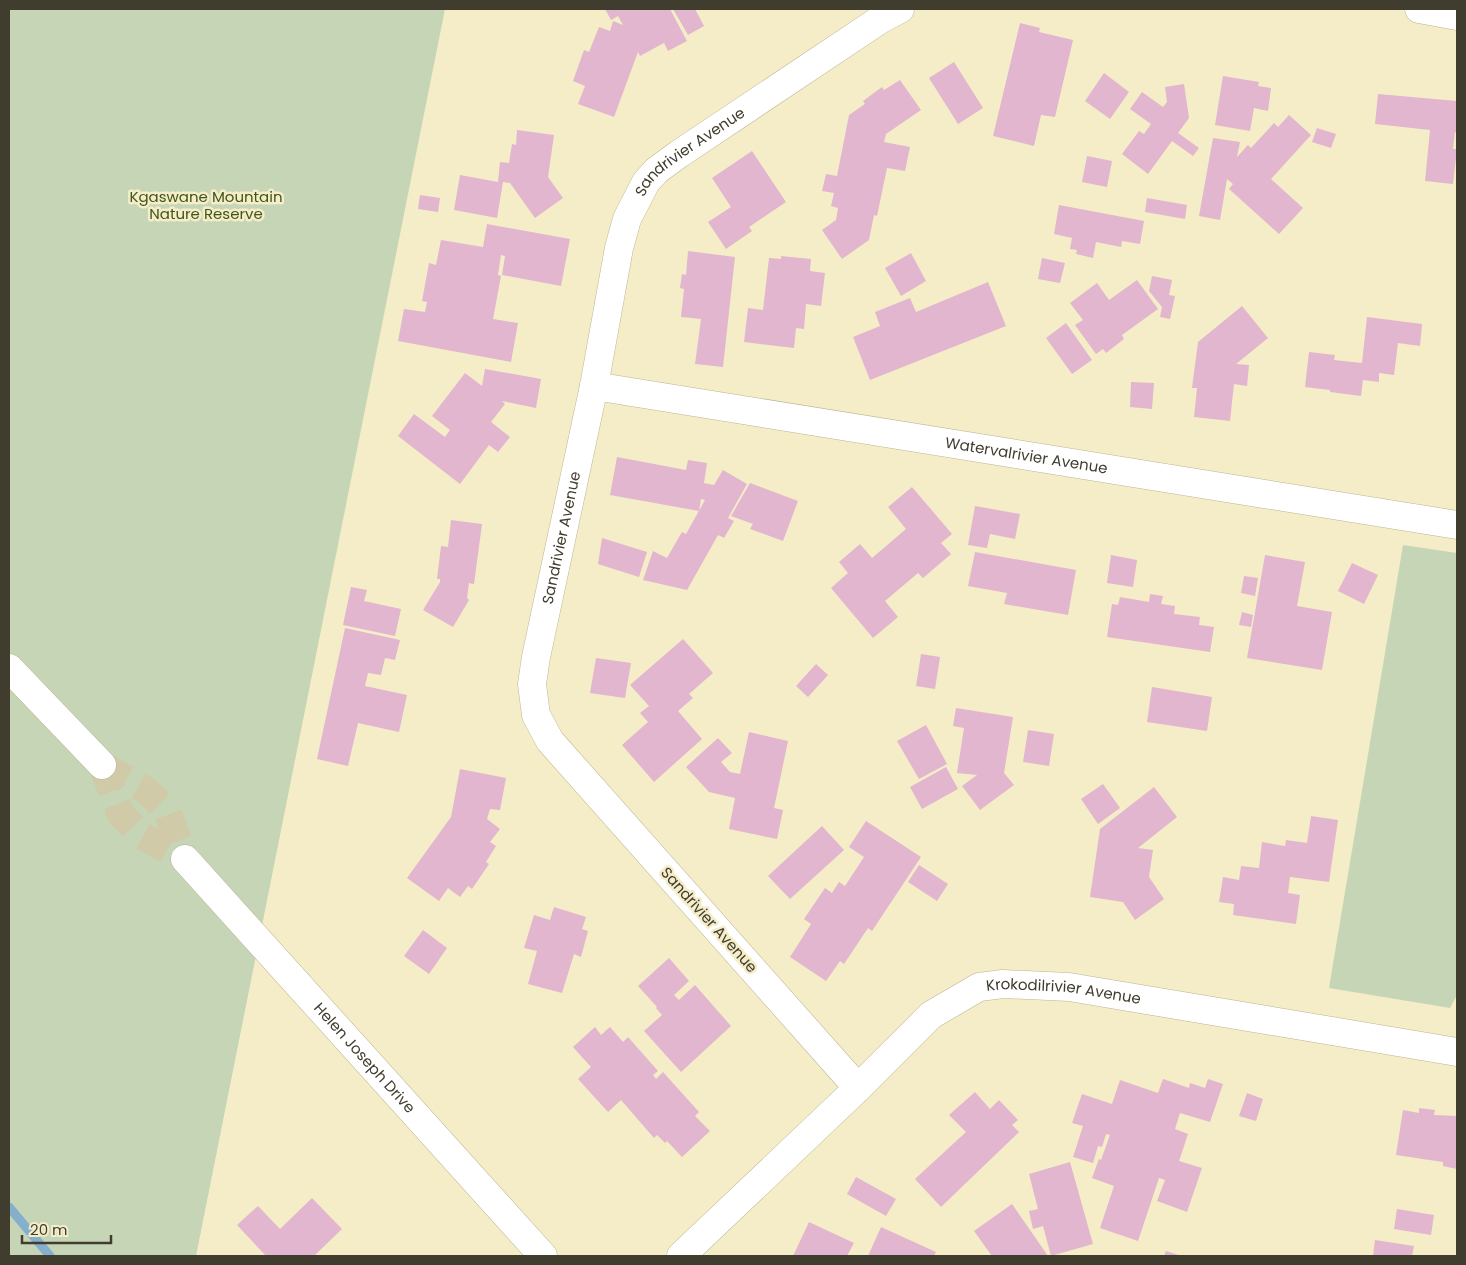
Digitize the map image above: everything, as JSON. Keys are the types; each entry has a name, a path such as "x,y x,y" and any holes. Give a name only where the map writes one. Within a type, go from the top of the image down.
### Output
{"street":[{"name":"Sandrivier Avenue","path":"858,1088 550,741 536,715 532,684 536,657 594,386 619,248 627,219 646,182 679,154 881,19 900,9"},
{"path":"1419,9 1457,16"},
{"name":"Watervalrivier Avenue","path":"594,386 1457,525"},
{"path":"9,668 102,765"},
{"name":"Helen Joseph Drive","path":"185,859 544,1256"},
{"name":"Krokodilrivier Avenue","path":"680,1256 858,1088 931,1015 978,987 1004,984 1069,987 1457,1052"}],"green space":[{"name":"Kgaswane Mountain Nature Reserve","path":"9,9 445,9 196,1256 9,1256"},
{"path":"1403,545 1457,553 1457,995 1450,1008 1329,988"}],"building":[{"path":"605,9 670,9 687,41 668,51 664,43 640,56 638,52 614,117 578,104 585,86 573,81 584,50 589,52 599,27 610,31 613,21 623,25 618,16 611,20"},
{"path":"673,9 695,9 704,26 688,35"},
{"path":"1020,23 1040,28 1039,32 1073,40 1055,117 1041,115 1034,146 993,136"},
{"path":"954,62 983,108 958,124 929,78"},
{"path":"1104,73 1129,92 1110,119 1085,101"},
{"path":"1223,76 1259,82 1258,86 1271,88 1268,111 1254,108 1250,131 1215,125"},
{"path":"900,80 921,110 886,134 884,142 910,147 905,171 887,168 877,216 874,215 869,240 842,259 822,230 836,220 838,208 831,206 834,193 822,191 826,174 837,176 849,115 865,104 863,101 882,87 884,90"},
{"path":"1184,84 1189,118 1178,133 1199,148 1193,156 1172,141 1148,174 1122,154 1139,131 1144,134 1151,124 1130,109 1142,92 1163,107 1167,102 1165,87"},
{"path":"1378,94 1457,101 1457,133 1455,132 1453,149 1457,149 1453,184 1425,181 1430,130 1375,124"},
{"path":"1289,115 1311,135 1271,179 1303,208 1279,234 1229,189 1233,184 1227,179 1220,220 1199,216 1213,138 1240,142 1237,157 1248,145 1251,148 1274,123 1278,127"},
{"path":"1317,128 1336,134 1331,148 1312,142"},
{"path":"517,130 554,135 548,177 563,198 535,218 510,183 503,182 497,218 454,210 460,175 498,182 500,162 509,163 512,144 516,145"},
{"path":"752,151 786,202 749,227 752,231 726,249 708,222 731,207 712,178"},
{"path":"1087,156 1112,161 1107,187 1082,182"},
{"path":"420,195 440,198 438,212 418,209"},
{"path":"1147,198 1187,205 1185,219 1145,212"},
{"path":"1059,205 1144,221 1140,244 1122,241 1121,247 1096,242 1093,258 1076,254 1077,250 1070,249 1072,238 1054,234"},
{"path":"487,224 570,239 561,286 502,275 505,256 501,255 498,275 501,276 493,319 518,323 511,362 398,341 404,309 425,312 427,302 422,301 429,263 436,265 441,240 483,247"},
{"path":"688,251 735,257 723,367 695,364 701,319 681,317 684,289 680,288 682,274 686,275"},
{"path":"911,253 926,281 901,296 885,268"},
{"path":"781,256 811,259 810,271 825,273 821,306 806,304 804,329 796,328 794,348 744,342 748,308 763,310 769,258 781,259"},
{"path":"1042,258 1065,263 1060,283 1038,279"},
{"path":"1152,276 1172,280 1169,295 1175,296 1170,319 1160,317 1162,307 1149,291"},
{"path":"1137,280 1158,309 1122,335 1124,339 1106,353 1103,349 1096,354 1075,325 1083,320 1070,303 1097,283 1109,300"},
{"path":"988,282 1006,326 870,380 853,337 880,326 875,312 910,298 916,312"},
{"path":"1242,306 1268,338 1236,364 1249,365 1247,386 1234,384 1230,421 1194,417 1197,388 1192,388 1198,342"},
{"path":"1367,317 1422,324 1420,346 1398,343 1394,375 1379,373 1379,382 1363,380 1361,396 1305,387 1309,352 1335,355 1334,360 1362,363"},
{"path":"1066,323 1092,360 1072,374 1046,338"},
{"path":"485,369 541,379 536,408 502,401 505,404 491,422 510,437 498,452 489,445 460,484 398,436 414,414 445,437 450,430 432,416 465,373 482,386"},
{"path":"1131,382 1154,383 1152,409 1130,407"},
{"path":"617,457 686,470 688,460 707,463 704,483 714,485 723,470 747,484 728,518 734,521 724,538 718,535 687,590 643,580 653,551 667,558 682,532 686,534 699,511 610,495","holes":["701,499 705,500 699,511"]},
{"path":"750,483 798,501 783,541 750,529 753,524 731,516"},
{"path":"912,487 952,534 941,543 951,554 923,578 918,573 885,601 898,617 873,638 831,588 848,573 839,562 860,544 872,558 906,529 888,507"},
{"path":"975,506 1020,514 1015,539 990,534 987,548 968,545"},
{"path":"451,520 482,524 474,584 469,583 467,598 469,600 453,627 423,610 440,582 440,579 437,579 441,546 448,547"},
{"path":"602,538 647,552 639,577 598,564"},
{"path":"975,552 1076,570 1068,615 1004,604 1007,593 968,586"},
{"path":"1111,555 1137,560 1133,587 1107,583"},
{"path":"1265,555 1305,562 1297,606 1332,612 1322,670 1247,658"},
{"path":"1352,563 1378,575 1364,604 1338,591"},
{"path":"1244,576 1258,578 1255,596 1241,593"},
{"path":"351,587 367,590 364,601 401,609 395,636 343,625"},
{"path":"1150,594 1163,596 1161,604 1175,606 1174,614 1200,617 1199,625 1214,627 1210,652 1107,637 1112,604 1118,605 1120,597 1149,602"},
{"path":"1242,612 1253,615 1251,627 1239,625"},
{"path":"345,628 400,640 395,660 385,658 381,675 368,673 365,686 407,695 399,732 358,723 348,766 317,759"},
{"path":"683,639 713,673 689,694 693,698 678,711 702,739 654,782 622,745 648,722 640,713 649,706 630,685"},
{"path":"921,654 940,657 935,689 916,686"},
{"path":"596,658 631,663 625,698 590,693"},
{"path":"816,664 828,675 808,697 796,686"},
{"path":"1152,687 1212,697 1207,731 1147,722"},
{"path":"956,708 1013,717 1004,773 1014,785 980,810 962,786 977,775 957,773 964,728 953,726"},
{"path":"926,725 947,764 919,779 897,741"},
{"path":"1028,730 1054,734 1049,766 1023,762"},
{"path":"749,732 788,741 774,808 783,810 777,839 729,829 735,798 709,792 686,767 718,738 732,753 721,762 730,772 740,774"},
{"path":"946,767 958,789 922,809 910,787"},
{"path":"460,769 506,778 500,810 490,809 487,819 500,829 490,842 496,846 486,862 489,864 472,889 468,886 460,897 448,888 439,901 407,878 451,817"},
{"path":"1103,784 1120,808 1098,824 1081,799"},
{"path":"1154,787 1177,817 1138,848 1153,850 1149,877 1164,899 1135,920 1123,902 1090,897 1100,829"},
{"path":"1311,816 1338,820 1329,882 1290,877 1288,893 1300,895 1296,924 1233,915 1234,904 1219,902 1223,877 1239,880 1241,866 1259,868 1262,842 1285,846 1286,840 1307,843"},
{"path":"866,821 921,857 872,931 868,928 844,964 840,961 826,981 790,957 811,924 804,919 825,888 832,893 839,882 845,886 864,857 849,847"},
{"path":"822,826 844,850 790,899 768,876"},
{"path":"919,865 948,884 937,901 908,882"},
{"path":"554,907 586,917 582,929 588,931 581,957 574,954 562,993 528,984 537,951 524,948 534,915 550,920"},
{"path":"423,930 447,948 429,974 404,956"},
{"path":"669,958 689,981 674,995 679,1000 695,985 731,1026 681,1072 644,1031 662,1015 638,986"},
{"path":"595,1027 601,1035 610,1027 623,1042 628,1037 658,1071 653,1075 656,1079 663,1072 699,1112 695,1116 710,1131 682,1157 667,1141 665,1143 657,1135 654,1138 621,1100 608,1112 578,1079 591,1067 573,1047"},
{"path":"1163,1079 1189,1088 1190,1083 1205,1088 1208,1079 1223,1084 1210,1122 1180,1113 1175,1129 1188,1134 1179,1161 1202,1168 1187,1212 1157,1201 1165,1180 1159,1178 1138,1241 1100,1228 1114,1186 1092,1178 1110,1135 1106,1134 1102,1147 1098,1146 1093,1163 1073,1157 1083,1126 1072,1123 1082,1094 1112,1104 1120,1080 1158,1093"},
{"path":"975,1092 990,1109 999,1100 1018,1120 1012,1125 1019,1132 941,1207 915,1179 966,1132 949,1115"},
{"path":"1247,1093 1263,1099 1256,1121 1239,1116"},
{"path":"1419,1108 1435,1110 1434,1115 1457,1116 1457,1169 1443,1166 1443,1162 1396,1155 1403,1110 1419,1113"},
{"path":"1070,1162 1093,1244 1051,1256 1043,1226 1033,1229 1029,1211 1038,1209 1029,1174"},
{"path":"856,1177 896,1199 886,1216 847,1194"},
{"path":"312,1198 342,1229 314,1256 266,1256 237,1225 258,1206 280,1229"},
{"path":"1012,1204 1048,1256 992,1256 974,1231"},
{"path":"1397,1209 1434,1215 1431,1235 1394,1229"},
{"path":"809,1222 854,1243 847,1256 793,1256"},
{"path":"881,1227 936,1252 934,1256 868,1256"},
{"path":"1375,1240 1414,1246 1412,1256 1373,1256"},
{"path":"1166,1251 1182,1256 1164,1256"}],"waterway":[{"path":"9,1207 50,1256"}],"tunnel":[{"path":"102,765 121,814 140,835 185,859"},
{"path":"102,765 147,791 167,811 185,859"}]}
